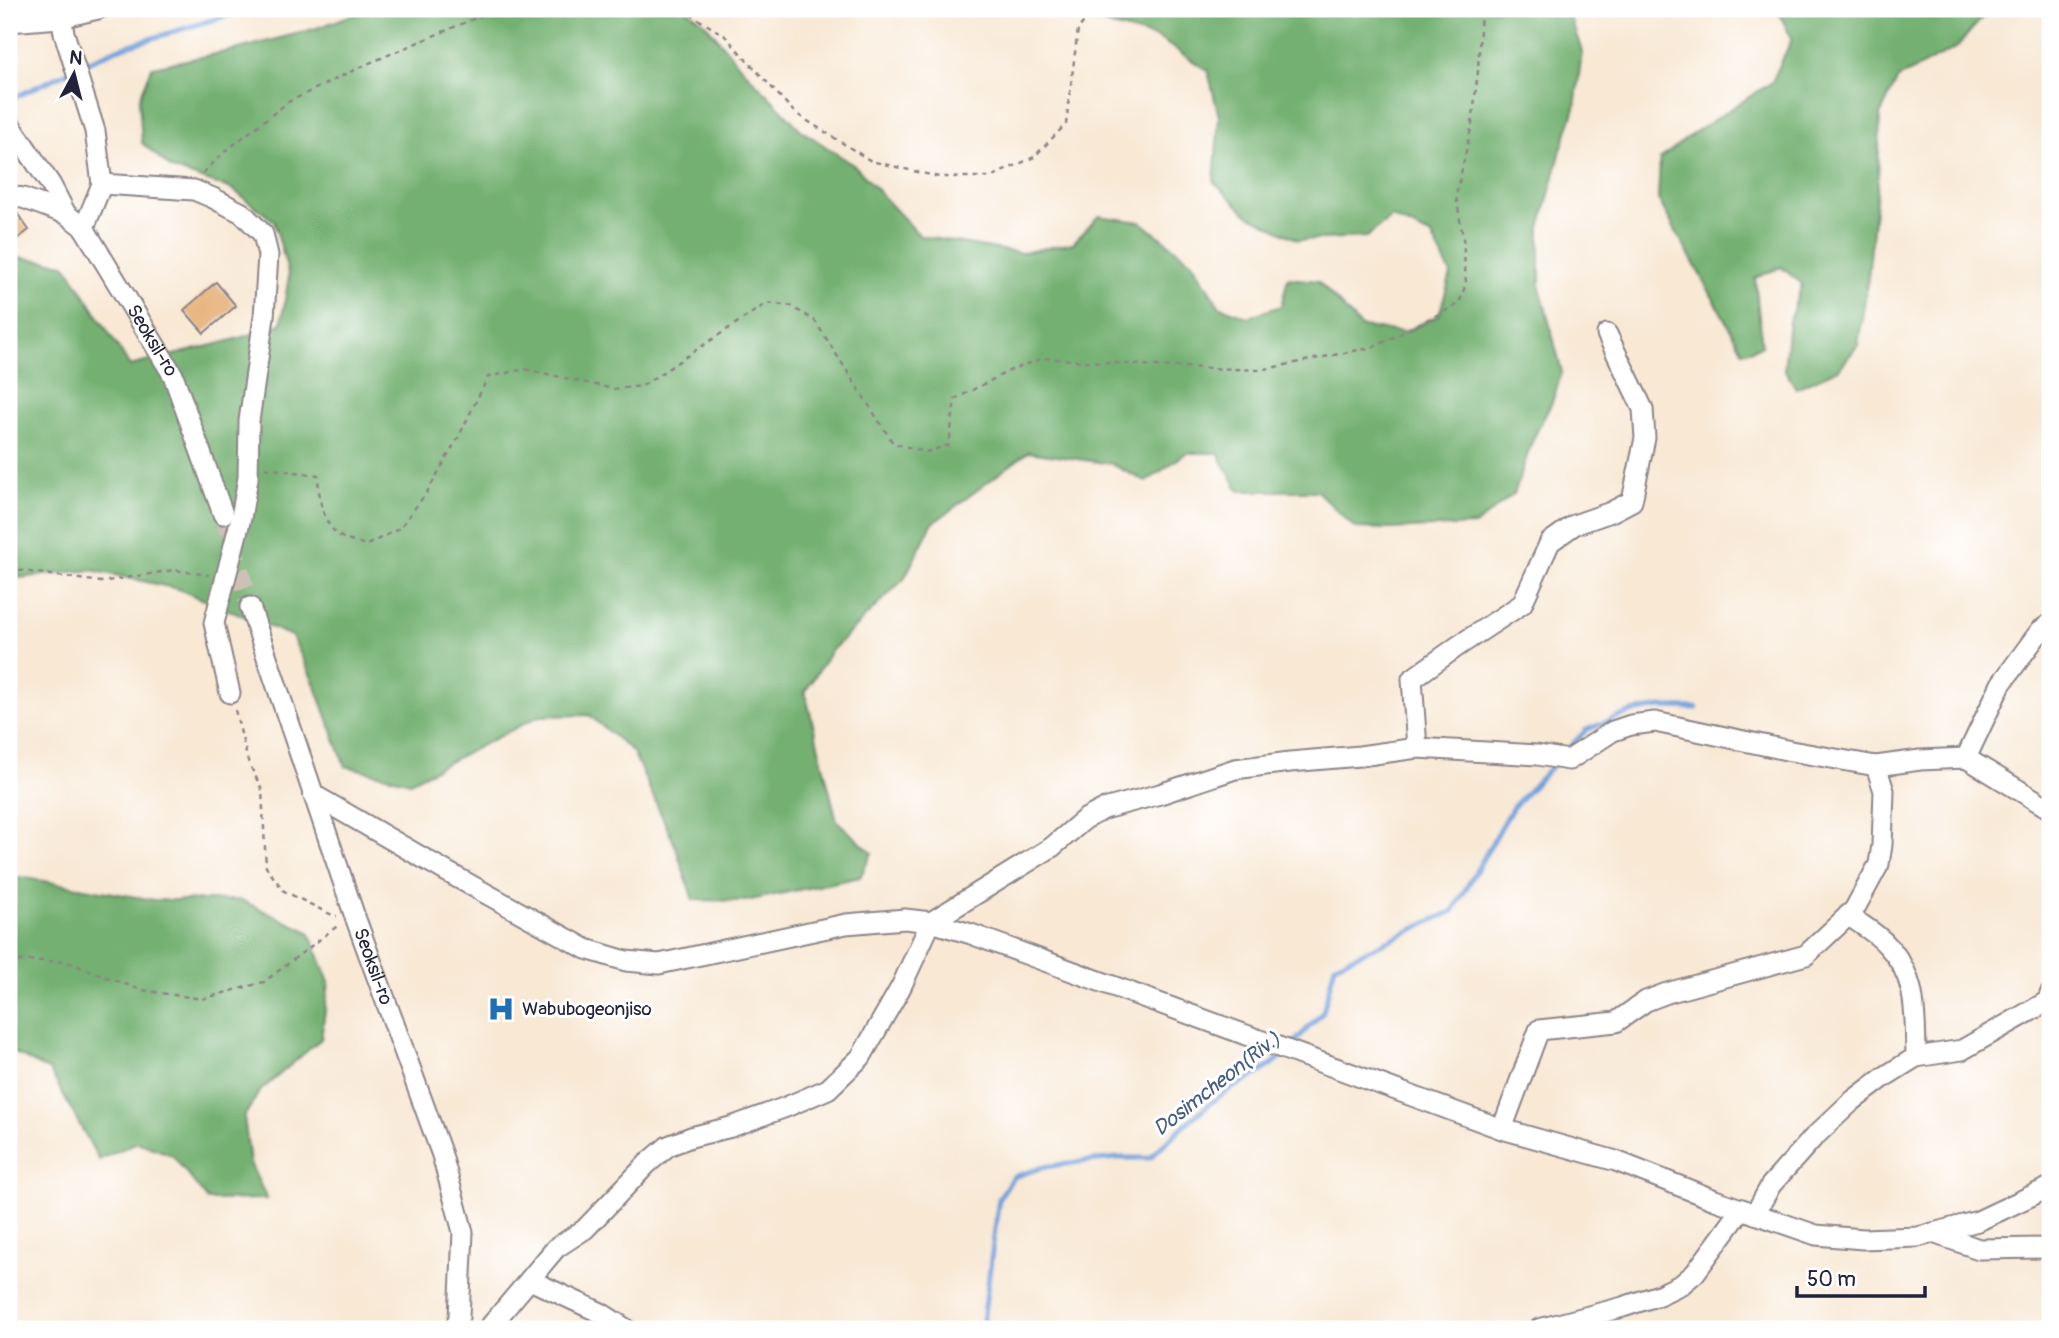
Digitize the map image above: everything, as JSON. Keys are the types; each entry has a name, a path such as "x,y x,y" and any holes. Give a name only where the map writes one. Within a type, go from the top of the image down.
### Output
{"street":[{"path":"9,22 61,20 98,9"},
{"path":"61,20 95,131 102,184 84,228"},
{"name":"Seoksil-ro","path":"9,124 51,185 66,214 84,228 173,374 223,514"},
{"path":"102,184 186,189 213,198 242,213 263,234 268,255 264,317 249,421 248,478 241,518 214,623 230,693"},
{"path":"9,196 23,198 66,214"},
{"path":"1417,748 1412,679 1522,604 1550,542 1574,525 1611,512 1632,501 1645,438 1643,409 1607,334"},
{"name":"Seoksil-ro","path":"250,607 354,914 442,1155 463,1233 459,1317 455,1329"},
{"path":"1966,758 2001,684 2040,631 2050,624"},
{"path":"488,1329 556,1248 585,1229 647,1164 668,1146 731,1127 828,1089 861,1057 901,987 931,922 1052,847 1085,819 1104,809 1235,769 1417,748 1537,755 1569,760 1613,731 1655,722 1876,766 1966,758 2050,809"},
{"path":"1502,1129 1539,1030 1616,1022 1646,1000 1806,955 1854,910 1879,864 1882,845 1884,791 1876,766"},
{"path":"314,796 586,949 626,961 659,964 846,924 905,919 931,922 1502,1129 1616,1161 1816,1235 1863,1239 1918,1237 1978,1221 2050,1187"},
{"path":"1848,915 1886,943 1903,964 1914,994 1916,1057"},
{"path":"1539,1329 1623,1307 1682,1284 1695,1273 1813,1138 1873,1086 1916,1057 1962,1049 2048,1001 2050,994"},
{"path":"1933,1233 1979,1249 2050,1248"},
{"path":"530,1280 601,1313 625,1329"}],"path":[{"path":"186,189 223,153 288,102 367,64 497,9"},
{"path":"681,9 724,35 795,113 871,162 939,177 991,177 1034,157 1066,124 1078,29 1095,9"},
{"path":"248,466 318,475 319,500 328,524 344,539 367,545 400,528 427,492 488,377 525,369 614,389 642,386 767,303 791,306 815,321 893,443 926,452 949,445 955,399 1011,370 1044,358 1261,370 1374,347 1459,304 1466,283 1463,237 1456,196 1472,124 1481,9"},
{"path":"9,573 16,570 101,582 174,570 226,578"},
{"path":"230,693 248,761 262,790 266,867 284,891 334,916 354,914"},
{"path":"9,965 23,960 67,961 141,990 202,999 264,982 354,914"}],"green space":[{"path":"368,9 686,9 704,22 740,66 801,130 855,166 920,236 1020,253 1073,243 1099,216 1141,222 1192,262 1219,306 1247,317 1281,306 1288,278 1318,281 1361,327 1404,332 1439,315 1451,274 1432,236 1392,217 1366,237 1298,240 1248,215 1214,182 1219,117 1208,71 1158,38 1034,9 1567,9 1582,51 1575,108 1540,228 1540,287 1562,372 1552,402 1533,439 1514,494 1475,525 1355,528 1317,491 1239,491 1218,453 1186,453 1146,482 1112,464 1028,452 932,524 904,579 831,651 805,692 837,821 872,853 860,877 746,901 693,900 675,845 633,752 589,715 539,716 410,782 345,766 316,687 292,636 178,589 92,570 9,579 9,256 65,264 130,366 225,342 281,324 289,276 274,221 232,189 172,169 142,143 139,100 152,67 239,49 314,29"},
{"path":"1777,9 1990,9 1956,48 1898,78 1880,115 1878,180 1858,345 1839,369 1796,388 1784,369 1789,321 1802,284 1781,267 1755,278 1762,346 1743,352 1658,199 1660,159 1692,134 1772,82 1792,39"},
{"path":"20,877 154,900 241,900 309,932 329,982 321,1039 259,1092 244,1117 250,1163 267,1199 208,1200 172,1155 137,1142 99,1160 50,1071 9,1050 9,885"}],"building":[{"path":"9,208 14,209 29,230 9,245"},
{"path":"216,282 236,306 204,333 184,310"}],"waterway":[{"path":"79,66 117,49 248,9"},
{"path":"9,100 70,71"},
{"name":"Dosimcheon(Riv.)","path":"1564,754 1586,730 1631,712 1661,707 1697,708"},
{"name":"Dosimcheon(Riv.)","path":"1290,1047 1323,1012 1335,965 1453,911 1513,807 1555,763"},
{"name":"Dosimcheon(Riv.)","path":"982,1329 999,1198 1013,1177 1044,1167 1079,1162 1150,1158 1211,1103 1284,1054"}],"tunnel":[{"path":"223,514 250,607"}],"place":[{"name":"Wabubogeonjiso","path":"501,1009"}]}
